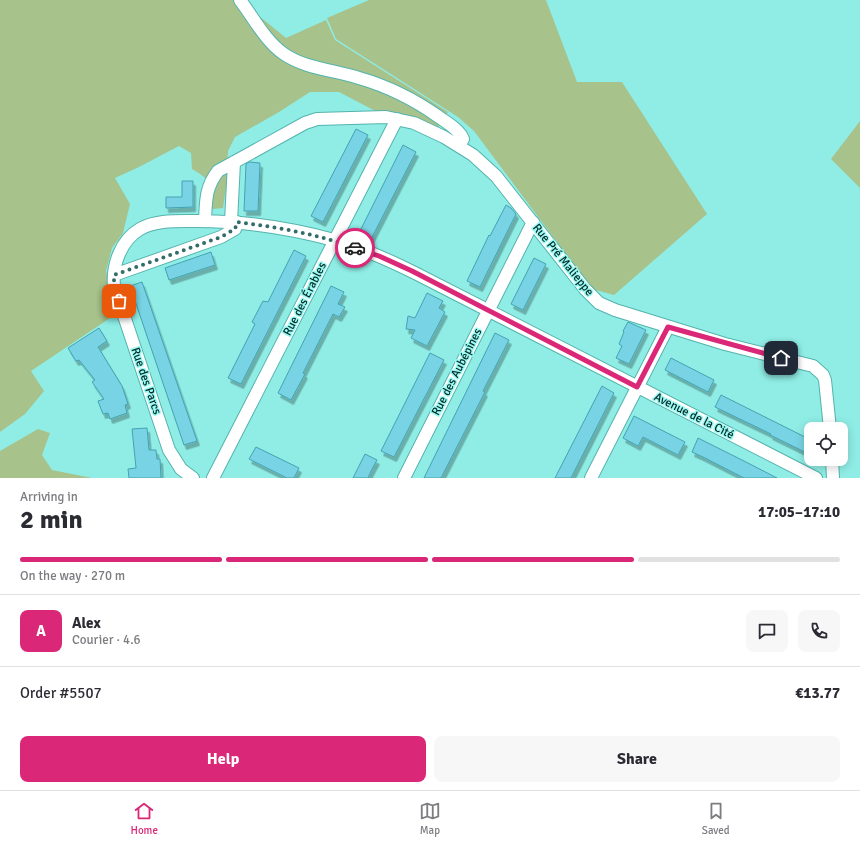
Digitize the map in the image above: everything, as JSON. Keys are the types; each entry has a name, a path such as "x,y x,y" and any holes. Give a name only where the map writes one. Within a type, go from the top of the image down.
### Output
{"street":[{"path":"240,0 270,40 284,54 308,65 370,82 413,100 435,114 461,135 463,139 459,146"},
{"name":"Rue Pré Malieppe","path":"205,221 206,194 211,180 218,171 288,131 312,120 374,116 397,119 429,129 459,146 496,176 585,289 598,303 615,310 725,344 813,366 823,375 825,380 829,422"},
{"name":"Rue des Érables","path":"213,478 397,119"},
{"path":"114,275 221,237 235,229 234,162"},
{"name":"Avenue de la Cité","path":"205,221 234,222 270,226 335,240 396,264 816,478"},
{"name":"Rue des Parcs","path":"193,478 181,469 175,462 169,450 114,286 114,275 118,255 123,245 141,228 152,224 165,222 205,221"},
{"name":"Rue des Aubépines","path":"404,478 533,222"},
{"path":"591,478 668,327"},
{"path":"832,466 833,478"}],"green space":[{"path":"0,0 244,0 259,16 286,38 326,20 335,40 448,112 436,131 383,115 339,92 310,92 279,112 235,137 228,151 226,188 223,208 213,209 209,206 210,188 207,180 192,169 191,153 179,146 115,178 130,204 123,233 112,248 106,271 116,314 31,371 44,391 25,414 0,432"},
{"path":"369,0 546,0 577,82 622,82 707,214 614,295 592,289 474,131 458,117 336,39 327,18"},
{"path":"860,121 860,188 831,159"},
{"path":"38,429 50,433 42,455 52,470 92,478 0,478 0,451"}],"building":[{"path":"356,129 368,135 323,222 311,216"},
{"path":"403,145 416,152 371,239 359,233"},
{"path":"249,162 260,163 258,211 244,211 246,164"},
{"path":"182,181 193,181 193,207 166,208 166,197 182,197"},
{"path":"506,205 516,214 480,287 467,281 489,235 490,236"},
{"path":"294,250 306,256 241,384 228,378 255,324 252,322 263,301 268,302"},
{"path":"211,252 215,265 169,280 165,268"},
{"path":"534,258 546,264 523,310 511,304"},
{"path":"142,282 197,441 184,445 130,286"},
{"path":"331,286 344,292 338,304 345,307 339,317 333,314 291,400 278,393"},
{"path":"427,293 443,301 439,308 445,312 427,346 411,338 415,330 406,329 408,316 415,318"},
{"path":"628,322 646,330 629,364 616,358 622,346 619,344 624,332 623,331"},
{"path":"99,328 107,341 98,347 122,386 128,404 125,405 127,413 110,419 108,413 103,414 98,401 104,399 92,382 95,380 79,360 76,361 68,348"},
{"path":"495,333 509,340 483,391 485,392 441,478 424,478"},
{"path":"430,353 444,360 394,457 381,451"},
{"path":"671,358 714,380 708,392 665,370"},
{"path":"602,386 614,393 571,478 555,478"},
{"path":"721,395 804,436 804,452 770,435 771,434 715,407"},
{"path":"634,416 685,442 678,455 643,437 638,446 623,438"},
{"path":"147,428 149,450 156,450 157,459 160,459 161,478 129,478 128,469 136,468 132,429"},
{"path":"698,438 777,478 744,478 692,452"},
{"path":"256,447 299,468 294,478 287,478 249,459"},
{"path":"365,454 377,460 368,478 353,478"}],"way so far":[{"path":"119,301 114,286 114,275 221,237 235,229 237,222 270,226 299,232 335,240 355,248"}],"route":[{"path":"355,248 379,256 412,271 637,387 668,327 725,344 781,358"}]}
